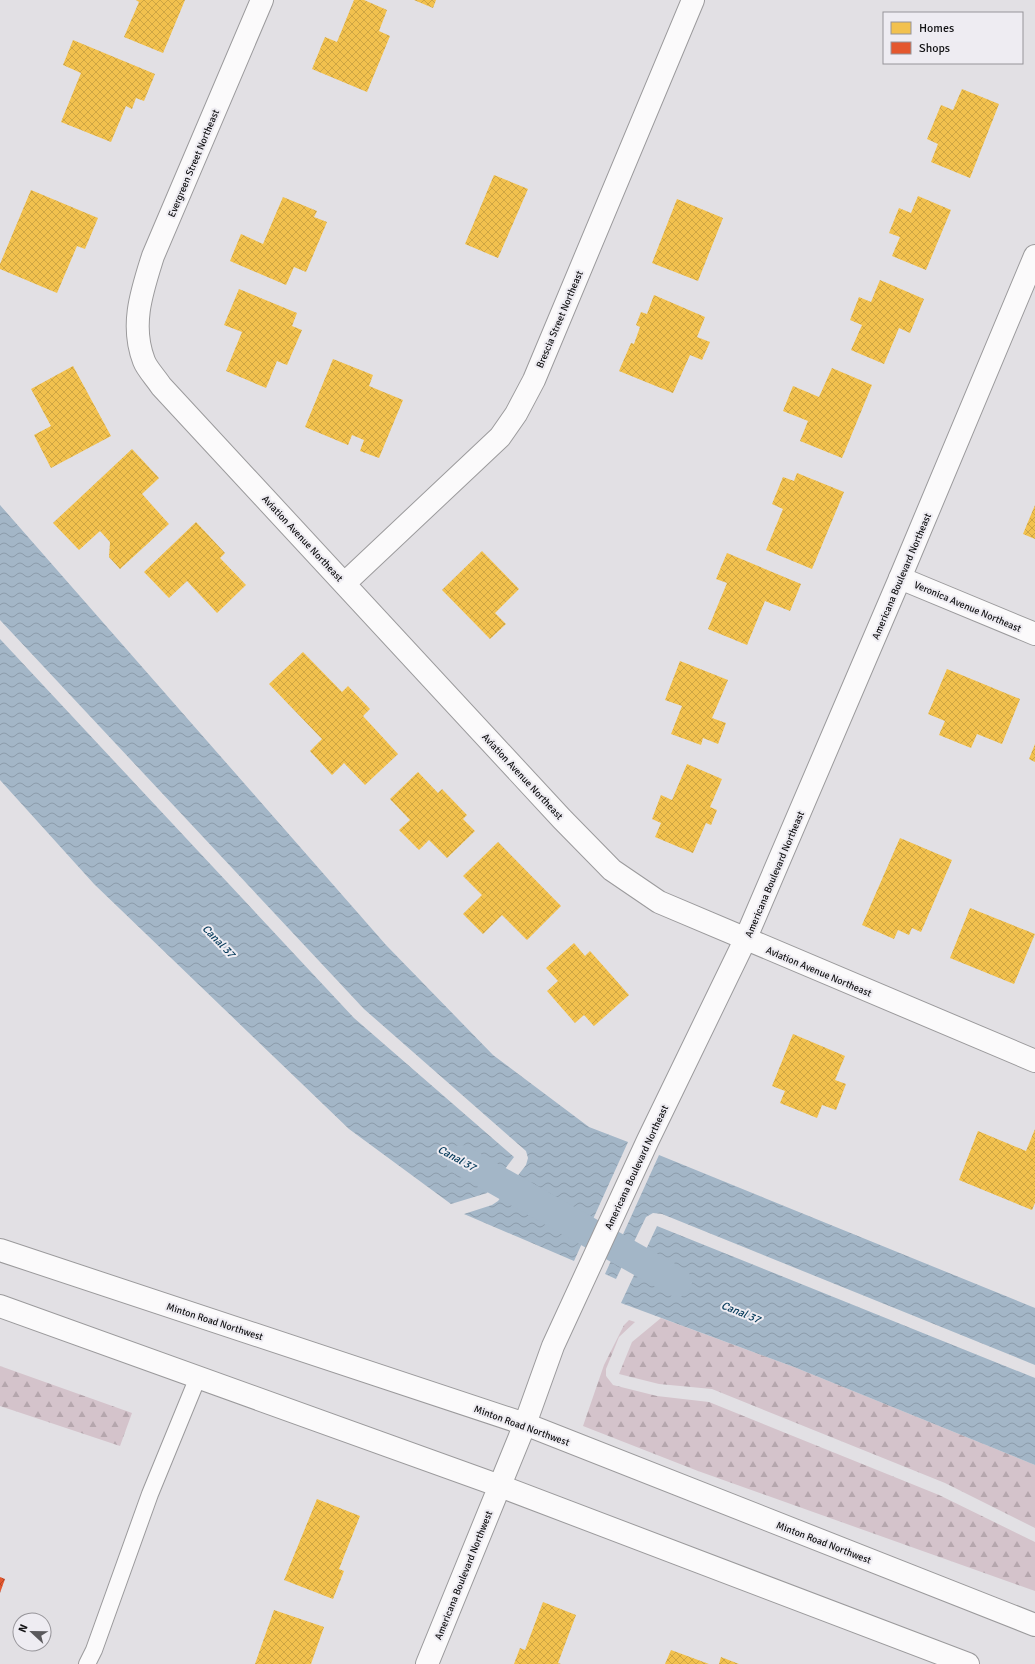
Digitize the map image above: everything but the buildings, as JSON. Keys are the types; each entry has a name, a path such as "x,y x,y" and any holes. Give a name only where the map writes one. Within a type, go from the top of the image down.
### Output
{"street":[{"name":"Evergreen Street Northeast","path":"136,330 140,294 153,256 262,0"},
{"name":"Brescia Street Northeast","path":"345,583 500,437 516,414 534,380 693,0"},
{"name":"Americana Boulevard Northeast","path":"500,1486 525,1424 553,1346 648,1140 745,940 900,578 1035,256"},
{"name":"Aviation Avenue Northeast","path":"136,330 144,361 161,386 562,819 612,870 659,902 745,940 1035,1062"},
{"name":"Veronica Avenue Northeast","path":"900,578 1035,634"},
{"name":"Minton Road Northwest","path":"0,1250 525,1424 1035,1625"},
{"path":"0,1306 500,1486 968,1664"},
{"name":"Americana Boulevard Northwest","path":"427,1664 500,1486"}],"lane":[{"path":"87,1664 94,1650 150,1494 198,1377"}],"green space":[{"path":"661,1318 794,1367 1035,1465 1035,1528 945,1483 712,1389 659,1384 619,1374 632,1342"},
{"path":"629,1320 635,1322 619,1337 606,1369 606,1376 613,1385 657,1396 709,1402 939,1495 1035,1542 1035,1591 698,1471 583,1426 604,1365 624,1325"},
{"path":"0,1366 132,1413 120,1446 0,1406"}],"water":[{"path":"0,505 386,945 493,1055 589,1127 628,1142 574,1261 464,1214 492,1205 498,1201 526,1165 528,1158 526,1151 364,1009 0,620"},
{"path":"0,639 354,1018 514,1157 487,1193 451,1204 349,1129 94,884 0,780"},
{"path":"659,1155 1035,1308 1035,1365 662,1214 653,1213 646,1217 616,1279 605,1274"},
{"path":"657,1226 1035,1378 1035,1465 794,1367 621,1303"}],"waterway":[{"name":"Canal 37","path":"461,1160 677,1282"}]}
